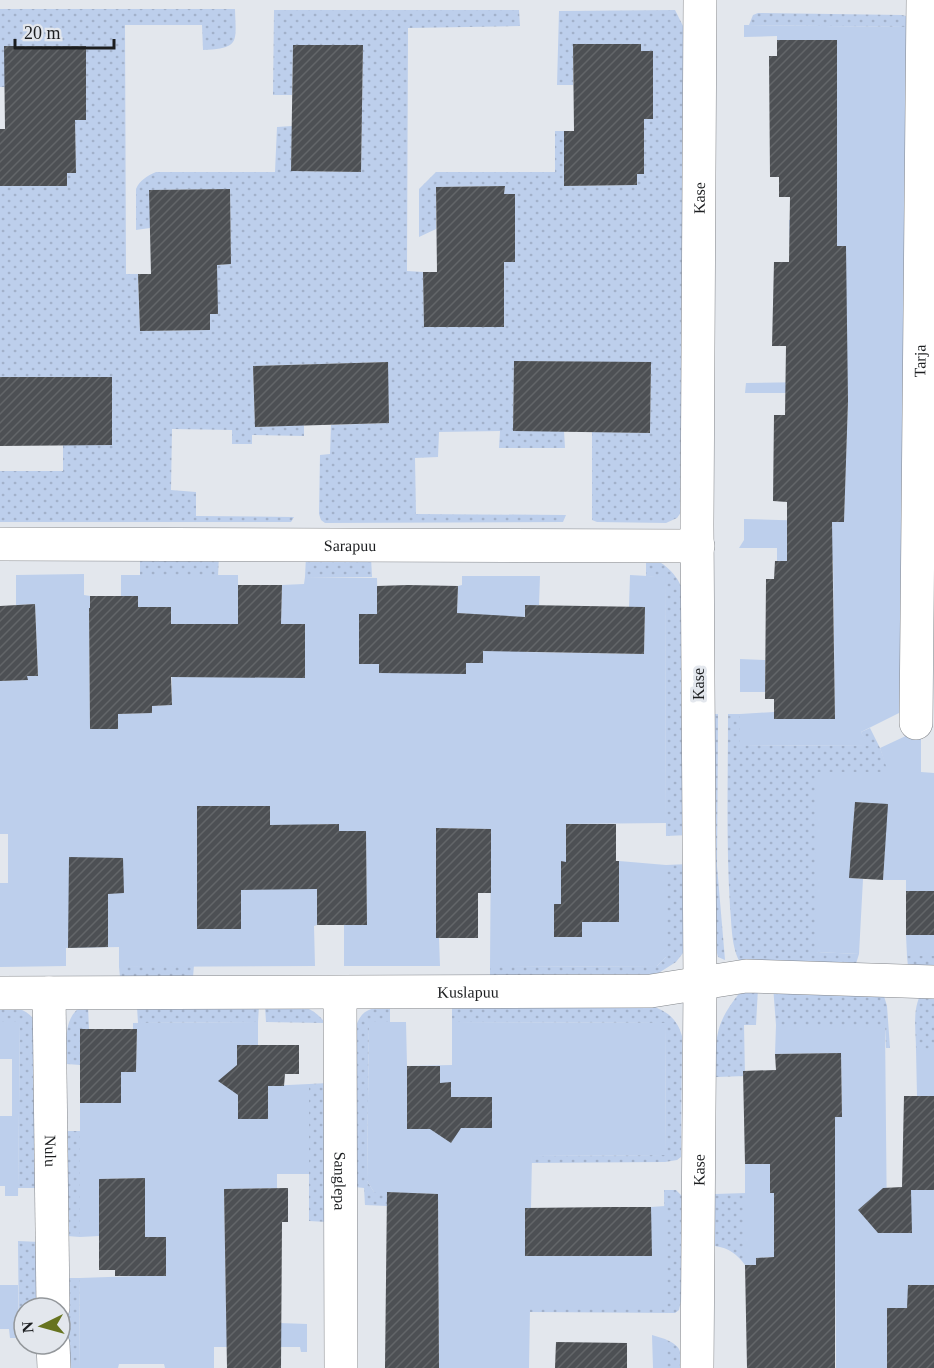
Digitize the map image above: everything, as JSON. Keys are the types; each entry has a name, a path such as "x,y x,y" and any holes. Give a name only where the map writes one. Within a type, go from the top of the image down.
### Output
{"street":[{"name":"Kase","path":"697,1368 700,985 698,546 700,0"},
{"name":"Tarja","path":"916,723 923,0"},
{"name":"Sarapuu","path":"0,544 698,546"},
{"name":"Kuslapuu","path":"0,993 651,991 746,976 934,982"},
{"name":"Nulu","path":"49,993 53,1296"},
{"name":"Sanglepa","path":"340,993 341,1368"}],"shaded area":[{"path":"0,9 235,9 235,36 233,42 224,48 203,50 202,25 125,25 126,274 138,274 140,331 210,330 210,314 217,314 217,265 231,264 230,189 150,190 150,228 136,230 136,189 144,179 156,172 275,172 277,127 292,126 291,171 361,172 363,46 293,45 292,95 273,95 274,10 519,10 520,26 408,28 407,271 423,272 424,327 499,327 498,316 504,315 504,262 515,262 515,194 504,194 505,186 436,187 436,229 419,237 419,189 436,172 555,172 555,131 564,131 565,186 636,185 637,174 644,174 644,119 653,119 653,51 641,51 641,44 573,44 573,85 557,85 559,11 675,10 683,26 682,511 677,518 666,523 592,520 592,432 650,433 651,363 514,361 513,431 564,431 565,448 499,448 500,431 439,432 438,457 415,458 416,514 566,515 563,522 325,523 321,520 319,514 320,455 330,454 331,425 389,423 387,362 253,366 255,427 304,425 304,436 252,435 252,444 232,444 232,430 172,429 171,490 196,492 196,516 294,517 291,522 0,522 0,471 63,471 63,445 112,445 112,377 0,377 0,186 67,186 67,173 76,173 75,120 86,119 86,46 5,46 5,87 0,87"},
{"path":"758,13 902,15 906,16 908,27 749,25 753,15"},
{"path":"744,25 908,27 903,711 861,732 869,746 740,745 740,714 774,712 774,719 835,718 833,560 777,561 777,548 739,548 744,540 744,519 844,522 848,401 787,393 745,393 746,383 810,382 846,282 846,246 790,246 789,220 802,220 837,40 777,40 777,36 744,37"},
{"path":"140,555 219,555 218,576 140,575"},
{"path":"306,556 371,557 372,577 305,577"},
{"path":"646,557 658,561 669,569 678,579 683,591 689,835 666,836 665,578 646,576"},
{"path":"84,574 84,595 90,596 90,729 117,729 118,714 152,713 152,706 172,705 171,607 138,607 137,596 121,596 121,575 238,575 238,624 215,677 305,677 305,624 281,624 282,585 304,584 305,577 377,578 379,664 466,673 466,663 483,663 483,615 457,613 458,586 462,585 462,576 540,576 539,605 525,606 524,652 644,654 645,608 629,607 630,575 665,577 666,823 566,824 566,862 561,862 561,904 554,905 554,937 582,937 582,922 619,861 666,865 666,957 657,966 490,967 491,829 436,828 436,937 439,938 440,966 344,966 344,925 367,924 366,832 339,831 339,824 317,824 315,966 119,967 119,947 66,948 66,966 0,967 0,883 8,883 8,834 0,834 0,681 27,680 27,676 38,675 35,604 16,605 16,575"},
{"path":"740,659 765,660 765,692 740,692"},
{"path":"713,714 718,714 717,866 725,960 718,957 716,949"},
{"path":"728,714 740,714 740,745 868,746 861,732 870,728 889,772 816,772 816,952 859,954 855,967 741,964 732,937 729,883"},
{"path":"910,734 921,734 921,772 934,773 934,891 906,891 906,880 883,880 887,805 855,802 850,878 863,879 859,954 815,952 816,772 888,772 880,748"},
{"path":"689,864 688,940 683,953 676,962 657,974 648,976 490,976 490,967 657,966 666,957 666,865"},
{"path":"906,935 934,935 934,956 907,956"},
{"path":"907,956 934,956 934,974 908,967"},
{"path":"194,965 193,977 120,977 119,967"},
{"path":"773,986 883,993 887,1006 890,1048 886,1048 885,1025 776,1025"},
{"path":"758,988 756,1025 744,1025 745,1076 716,1077 718,1030 726,1012 742,990"},
{"path":"934,993 934,1049 916,1049 915,1021 918,1000 921,994"},
{"path":"648,1005 670,1016 677,1024 682,1036 681,1157 665,1162 531,1163 532,1156 665,1155 666,1023 452,1022 452,1006"},
{"path":"0,1006 22,1010 30,1015 38,1025 39,1188 18,1188 20,1022 0,1022"},
{"path":"82,1006 88,1006 89,1029 80,1029 80,1065 67,1064 68,1024 71,1017"},
{"path":"259,1006 258,1022 138,1023 137,1007"},
{"path":"265,1006 306,1008 313,1011 325,1023 266,1022"},
{"path":"390,1006 390,1022 369,1022 367,1181 374,1192 387,1192 387,1206 365,1205 364,1188 355,1187 355,1029 363,1013"},
{"path":"0,1022 20,1022 18,1196 5,1196 5,1186 0,1186 0,1116 12,1116 12,1059 0,1059"},
{"path":"258,1022 258,1045 237,1045 238,1070 225,1084 231,1090 238,1090 238,1119 268,1119 268,1086 309,1084 309,1174 277,1174 277,1188 224,1189 226,1298 279,1323 307,1324 307,1352 301,1352 300,1347 214,1347 214,1368 165,1368 164,1364 119,1364 118,1368 79,1368 80,1278 166,1275 166,1237 145,1237 144,1178 99,1179 99,1236 80,1237 80,1103 121,1103 121,1072 136,1072 137,1030 133,1029 133,1023"},
{"path":"369,1022 406,1022 407,1066 452,1065 452,1022 666,1023 665,1155 532,1156 531,1208 525,1208 525,1256 651,1207 665,1206 665,1309 530,1309 529,1368 439,1368 438,1194 374,1192 367,1181"},
{"path":"776,1025 885,1025 887,1232 911,1233 911,1190 934,1190 934,1285 906,1333 887,1333 887,1368 836,1368 835,1239 774,1257 756,1258 756,1265 745,1265 745,1164 770,1164 770,1193 807,1193 835,1179 835,1117 842,1117 841,1053 775,1054"},
{"path":"916,1049 934,1049 934,1096 917,1096"},
{"path":"328,1083 327,1222 309,1221 309,1084"},
{"path":"67,1131 80,1131 80,1237 67,1236"},
{"path":"664,1190 676,1190 682,1196 679,1310 675,1313 529,1312 530,1309 665,1308"},
{"path":"746,1193 745,1265 732,1252 715,1246 715,1194"},
{"path":"18,1241 40,1242 41,1296 19,1296"},
{"path":"67,1278 80,1278 79,1368 67,1368 67,1356 72,1356 72,1296 67,1296"},
{"path":"0,1285 18,1285 18,1296 12,1296 12,1338 10,1338 9,1329 0,1329"},
{"path":"652,1335 665,1339 665,1368 653,1368"},
{"path":"665,1339 678,1347 681,1368 665,1368"}],"building":[{"path":"777,40 837,40 837,246 846,246 848,401 844,522 832,522 835,719 774,719 774,699 765,699 766,579 774,579 775,561 787,561 787,502 773,501 774,415 785,415 786,346 772,346 774,262 789,262 790,197 779,197 779,177 770,177 769,56 777,56"},
{"path":"573,44 641,44 641,51 653,51 653,119 644,119 644,174 637,174 637,185 564,186 564,131 574,131"},
{"path":"293,45 363,45 361,172 291,171"},
{"path":"4,46 86,46 86,120 75,120 76,173 67,173 67,186 0,186 0,129 5,129"},
{"path":"505,186 504,194 515,194 515,262 504,262 504,327 424,327 423,272 437,272 436,187"},
{"path":"230,189 231,264 217,265 218,314 210,314 210,330 140,331 138,274 151,274 149,190"},
{"path":"514,361 651,362 650,433 513,431"},
{"path":"388,362 389,423 255,427 253,366"},
{"path":"0,377 112,377 112,445 0,446"},
{"path":"238,585 282,585 281,624 305,624 305,678 171,677 172,705 152,706 152,713 118,714 118,729 90,729 90,596 138,596 138,607 171,607 171,624 238,624"},
{"path":"377,586 458,586 457,613 525,617 525,605 645,607 644,654 483,651 483,663 466,663 466,674 379,673 379,664 359,664 359,614 377,614"},
{"path":"35,604 38,676 27,676 28,680 0,681 0,606"},
{"path":"855,802 888,804 883,880 849,878"},
{"path":"197,806 270,806 270,825 339,824 339,831 366,831 367,925 317,925 317,889 241,890 241,929 197,929"},
{"path":"566,824 616,824 616,861 619,861 619,922 582,922 582,937 554,937 554,904 561,904 561,861 566,862"},
{"path":"436,828 491,829 491,893 478,893 478,938 436,938"},
{"path":"69,857 123,858 124,893 108,894 108,947 68,948"},
{"path":"906,891 934,891 934,935 906,935"},
{"path":"80,1029 137,1029 136,1072 121,1072 121,1103 80,1103"},
{"path":"237,1045 299,1045 299,1074 285,1074 284,1086 268,1086 268,1119 238,1119 238,1095 218,1081 237,1065"},
{"path":"841,1053 842,1117 835,1117 835,1368 747,1368 745,1265 756,1265 756,1258 774,1257 774,1193 770,1193 770,1164 745,1164 743,1071 776,1070 775,1054"},
{"path":"407,1066 440,1066 440,1083 451,1082 451,1097 492,1097 492,1128 461,1128 451,1143 430,1129 407,1129"},
{"path":"904,1096 934,1096 934,1190 911,1190 912,1233 878,1233 858,1210 883,1188 902,1187"},
{"path":"145,1178 145,1237 166,1237 166,1276 115,1276 115,1270 99,1270 99,1179"},
{"path":"288,1188 288,1222 282,1222 281,1368 227,1368 224,1189"},
{"path":"387,1192 438,1194 439,1368 385,1368"},
{"path":"651,1207 652,1256 525,1256 525,1208"},
{"path":"908,1285 934,1285 934,1368 887,1368 887,1308 907,1308"},
{"path":"556,1342 627,1343 627,1368 555,1368"}]}
